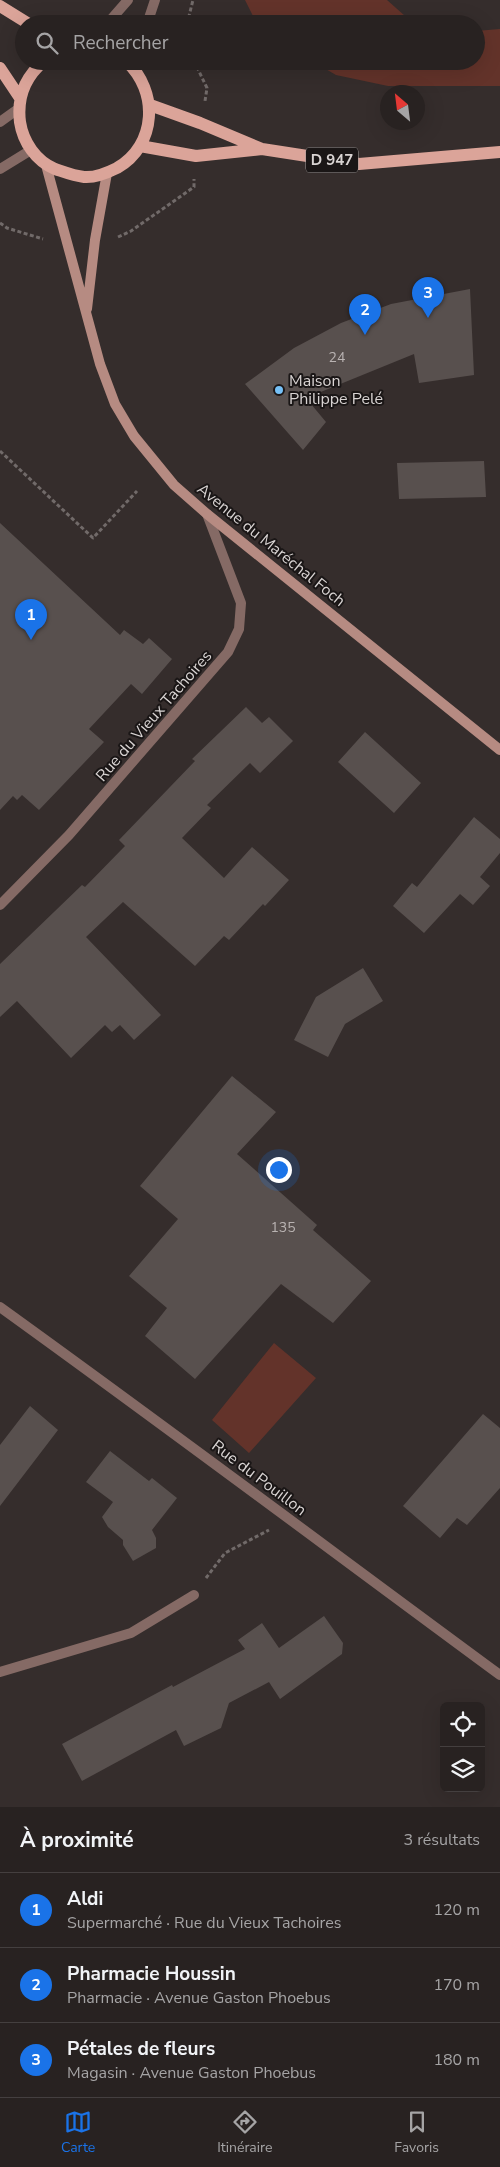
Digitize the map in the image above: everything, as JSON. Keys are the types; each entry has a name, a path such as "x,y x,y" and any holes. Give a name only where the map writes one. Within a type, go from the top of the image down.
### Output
{"main road":[{"path":"0,6 15,16"},
{"path":"0,68 19,104"},
{"path":"35,70 23,87 19,104 21,131 31,150 46,165 72,176 86,178 107,173 126,162 140,146 148,126 150,105 145,86 136,70"},
{"name":"D 947","path":"150,105 200,122 262,149 359,164 500,152"},
{"name":"D 947","path":"140,146 196,156 262,149"},
{"name":"Avenue du Maréchal Foch","path":"46,165 100,364 115,404 134,436 174,485 207,514 500,750"},
{"name":"Avenue du Maréchal Foch","path":"86,315 95,240 107,173"}],"street":[{"path":"115,15 128,0"},
{"path":"150,15 155,0"},
{"path":"0,122 19,104"},
{"path":"0,169 31,150"},
{"name":"Rue du Vieux Tachoires","path":"0,905 69,835 228,652 239,629 242,603 207,514"},
{"name":"Rue du Pouillon","path":"0,1307 161,1422 288,1519 500,1675"},
{"path":"0,1672 131,1632 194,1595"}],"path":[{"path":"189,15 193,0"},
{"path":"198,70 207,88 204,104"},
{"path":"113,240 131,232 194,187 195,172"},
{"path":"0,223 7,228 47,240"},
{"path":"0,451 93,538 137,491"},
{"path":"194,1595 225,1553 288,1519"}],"shaded area":[{"path":"245,0 387,0 404,15 252,15"},
{"path":"500,29 500,86 383,85 336,75 327,70 485,70 485,30"},
{"path":"274,1343 316,1378 249,1453 212,1420"}],"building":[{"path":"470,289 474,375 419,383 414,354 306,398 326,422 303,450 245,384 294,348 341,323 391,304"},
{"path":"484,461 486,497 399,499 397,463"},
{"path":"0,523 120,635 124,630 143,644 149,638 172,659 142,694 131,684 89,729 104,742 39,810 22,795 17,800 13,796 0,810"},
{"path":"246,707 262,723 269,717 293,741 260,773 250,763 207,805 211,808 182,838 224,878 252,847 289,880 229,940 224,936 195,966 123,902 86,937 161,1015 134,1040 120,1025 112,1032 105,1025 71,1058 17,1001 0,1017 0,964 82,885 85,887 125,846 119,840 195,761 192,759"},
{"path":"365,732 421,783 394,813 338,762"},
{"path":"474,817 500,839 500,853 480,877 490,886 473,905 460,894 424,933 393,906 412,883 417,887"},
{"path":"363,968 383,1001 345,1024 328,1057 294,1040 316,997"},
{"path":"232,1076 276,1112 237,1154 317,1225 313,1230 371,1281 333,1323 281,1284 195,1379 145,1336 167,1308 129,1276 178,1219 140,1186"},
{"path":"30,1406 58,1430 0,1506 0,1445"},
{"path":"483,1414 500,1428 500,1488 467,1525 457,1518 440,1538 403,1506"},
{"path":"110,1451 149,1481 152,1478 177,1498 152,1530 156,1538 156,1548 133,1561 123,1545 123,1540 108,1527 102,1517 113,1502 86,1482"},
{"path":"324,1616 343,1643 342,1654 280,1699 269,1682 229,1703 221,1728 184,1746 176,1730 82,1781 62,1744 172,1685 173,1687 245,1649 238,1640 262,1623 279,1648"}],"place":[{"name":"Pétales de fleurs","path":"428,318"},
{"name":"Pharmacie Houssin","path":"365,335"},
{"name":"Maison Philippe Pelé","path":"279,390"},
{"name":"Aldi","path":"31,640"}]}
